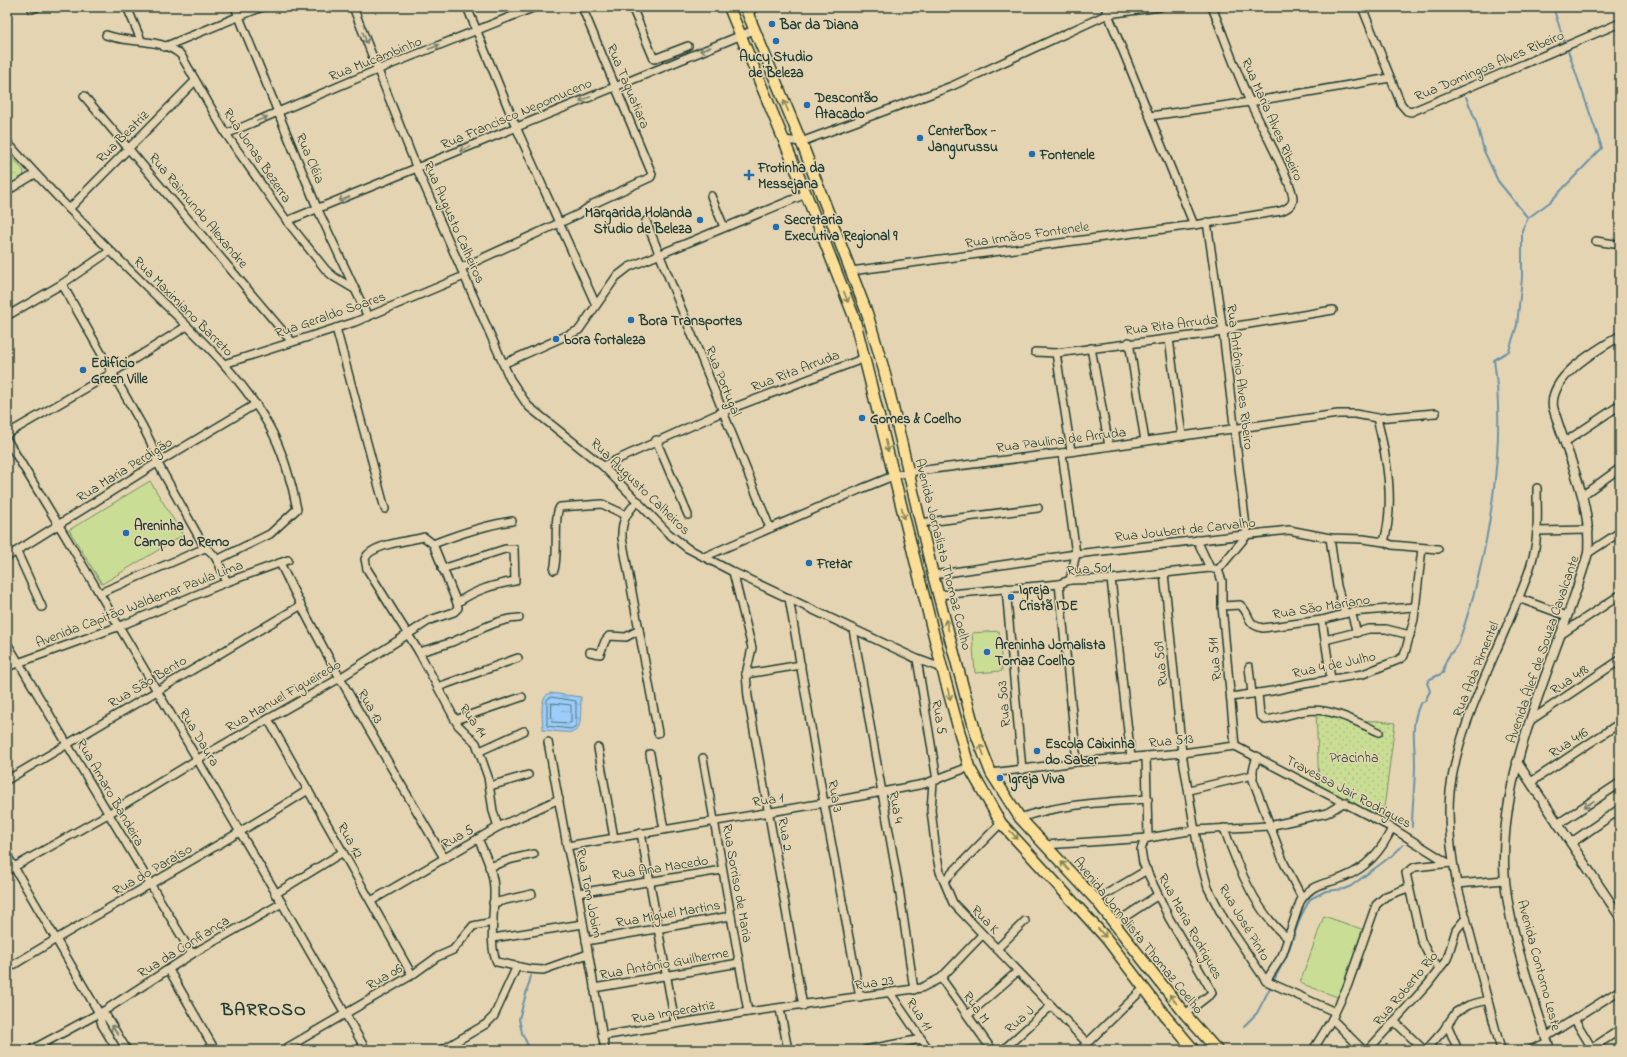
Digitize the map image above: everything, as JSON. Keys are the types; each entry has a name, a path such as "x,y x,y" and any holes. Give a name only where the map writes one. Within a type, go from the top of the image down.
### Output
{"main road":[{"name":"Avenida Jornalista Thomaz Coelho","path":"729,7 806,194 854,317 942,668 969,767 1002,823 1120,954 1166,1017 1194,1050"},
{"name":"Avenida Jornalista Thomaz Coelho","path":"749,10 754,30 801,142 867,313 909,472 920,523 929,552 976,734 991,773 998,787 1020,818 1104,910 1185,1014 1217,1050"},
{"path":"832,260 845,256"},
{"path":"854,317 867,313"},
{"path":"914,556 929,552"},
{"path":"1076,904 1092,897"},
{"path":"1090,921 1104,910"}],"street":[{"path":"127,7 140,40"},
{"name":"Rua Cléia","path":"235,7 318,210 368,317"},
{"path":"164,47 262,7"},
{"name":"Rua Augusto Calheiros","path":"353,7 417,169 503,364 520,396 528,406 603,466 677,541 733,572 917,659 942,668"},
{"path":"467,7 516,127 596,305"},
{"name":"Rua Mucambinho","path":"226,134 377,70 535,7"},
{"name":"Rua Taquatiara","path":"559,224 579,214 593,204 649,180 652,174 614,87 582,7"},
{"path":"632,7 654,59 688,46"},
{"path":"784,140 801,142 952,86 1107,10 1160,7"},
{"name":"Rua Maria Alves Ribeiro","path":"1207,222 1281,211 1292,204 1292,197 1287,181 1250,102 1212,7"},
{"name":"Rua Domingos Alves Ribeiro","path":"1362,7 1400,104 1407,111 1411,112 1494,78 1620,23"},
{"path":"1107,10 1194,225"},
{"name":"Rua Francisco Nepomuceno","path":"288,221 754,30"},
{"name":"Rua Jonas Bezerra","path":"106,35 118,40 140,40 172,49 181,55 226,134 288,221 326,270 334,278 356,290"},
{"path":"1150,116 1250,102 1390,78"},
{"name":"Rua Beatriz","path":"69,209 195,81"},
{"name":"Rua Raimundo Alexandre","path":"84,96 129,147 292,342"},
{"name":"Rua Maximiano Barreto","path":"7,142 35,174 110,251 224,364 256,404 272,431 284,460 297,509 292,516 270,534 217,560"},
{"path":"7,191 35,174"},
{"path":"503,364 579,330 608,287 622,271 658,254 806,194"},
{"path":"711,196 724,227"},
{"name":"Rua Portugal","path":"646,221 658,254 770,528"},
{"name":"Rua Irmãos Fontenele","path":"851,271 1207,222"},
{"name":"Rua Antônio Alves Ribeiro","path":"1207,222 1247,534"},
{"path":"461,268 559,224"},
{"path":"1596,241 1620,244"},
{"path":"7,316 62,284 110,251"},
{"name":"Rua Geraldo Soares","path":"224,364 368,317 464,276"},
{"path":"62,284 151,443 157,462 205,548 210,550 217,560 227,582"},
{"name":"Rua Rita Arruda","path":"1035,352 1056,352 1222,332 1237,326 1333,310"},
{"path":"7,434 112,373 187,326"},
{"path":"336,328 385,509"},
{"name":"Avenida Álef de Souza Cavalcante","path":"1511,791 1517,762 1588,553 1589,530 1583,495 1553,407 1555,390 1568,372 1591,354 1620,336"},
{"path":"1169,339 1182,436"},
{"path":"1129,342 1145,442"},
{"path":"1092,348 1109,446"},
{"path":"1056,352 1071,452"},
{"name":"Rua Rita Arruda","path":"603,466 656,440 722,412 865,358"},
{"name":"Rua Maria Perdigão","path":"7,557 157,462 256,404"},
{"path":"1565,442 1620,405"},
{"name":"Rua Paulina de Arruda","path":"704,557 893,476 909,472 1234,430 1338,414 1355,414 1377,418 1436,413"},
{"path":"1377,418 1385,457 1390,503 1384,542"},
{"name":"Rua Daura","path":"7,440 120,626 366,1050"},
{"path":"656,440 688,515"},
{"path":"1062,453 1076,554 1070,580"},
{"path":"1583,495 1620,468"},
{"name":"Rua Ada Pimentel","path":"1501,1050 1451,863 1449,810 1455,763 1468,721 1533,557 1538,530 1537,488"},
{"path":"638,501 626,515 622,525 622,538 658,733"},
{"path":"554,570 558,550 557,513 560,507 602,504 626,515"},
{"path":"920,523 1038,508"},
{"path":"442,568 505,549 514,549 515,581 485,587 457,602 442,568 433,544 464,532 512,521"},
{"name":"Rua Joubert de Carvalho","path":"934,575 1076,554 1289,530 1330,538 1363,539 1384,542 1392,545 1438,549"},
{"path":"1538,530 1589,530"},
{"path":"1588,553 1620,532"},
{"path":"1214,569 1247,534"},
{"name":"Rua 14","path":"433,544 424,538 375,549 365,557 368,568 419,652 455,720 476,743 480,751 490,786 493,811 498,827"},
{"path":"1330,538 1337,586 1357,633"},
{"name":"Rua 511","path":"1197,540 1222,581 1222,606 1235,746"},
{"path":"100,593 205,548"},
{"name":"Rua 4 de Julho","path":"1230,696 1255,694 1371,672 1404,656 1410,635 1422,548"},
{"path":"17,552 42,608"},
{"path":"280,563 288,560"},
{"name":"Avenida Capitão Waldemar Paula Lima","path":"7,667 120,626 227,582 280,563"},
{"name":"Rua 13","path":"280,563 300,606 340,678 444,858"},
{"name":"Rua 501","path":"939,594 1059,584 1070,580 1112,579 1214,569"},
{"name":"Rua 2","path":"733,572 752,648 747,670 749,704 803,1006"},
{"name":"Rua 509","path":"1164,573 1182,753"},
{"path":"1112,579 1131,758"},
{"path":"1059,584 1077,762"},
{"name":"Rua 503","path":"1006,588 1022,770"},
{"path":"1560,635 1620,594"},
{"name":"Rua 3","path":"789,598 824,803 860,997"},
{"path":"1518,598 1567,616"},
{"name":"Rua Manuel Figueiredo","path":"10,869 108,814 198,759 340,678 435,618 454,612 458,608 457,602"},
{"name":"Rua São Mariano","path":"1222,606 1240,605 1244,607 1251,623 1256,627 1263,628 1322,620 1348,613 1414,608"},
{"name":"Rua São Bento","path":"7,780 300,606"},
{"path":"419,652 450,643 490,625 519,618"},
{"path":"1322,620 1331,679"},
{"name":"Rua 4","path":"853,629 899,888 914,990"},
{"path":"1325,640 1369,629 1386,629 1410,635"},
{"path":"590,652 600,654 603,644 609,636 626,637 639,630"},
{"name":"Rua Amaro Bandeira","path":"7,643 192,954"},
{"path":"438,688 518,658"},
{"name":"Rua 5","path":"917,659 935,781"},
{"name":"Rua 418","path":"1531,720 1620,660"},
{"path":"747,670 801,665"},
{"path":"1249,667 1260,715 1265,720 1306,710 1320,711 1344,716 1380,732"},
{"path":"455,720 522,697"},
{"name":"Rua 12","path":"268,719 412,975"},
{"name":"Rua 416","path":"1531,782 1620,723"},
{"path":"480,751 524,731"},
{"name":"Rua Tom Jobim","path":"548,742 567,846 578,893 605,1050"},
{"name":"Rua 513","path":"991,773 1077,762 1182,753 1235,746"},
{"name":"Travessa Jair Rodrigues","path":"1235,746 1345,802 1451,863"},
{"path":"598,748 614,838"},
{"name":"Rua José Pinto","path":"1182,753 1199,855 1211,895 1232,932 1268,982"},
{"path":"650,754 664,829"},
{"name":"Rua Maria Rodrigues","path":"1146,756 1148,799 1147,838 1141,855 1158,896 1212,990 1209,997 1185,1014"},
{"path":"1257,756 1252,776 1269,826 1289,874 1302,898"},
{"name":"Rua Sorriso de Maria","path":"702,758 748,1012"},
{"path":"1517,762 1620,917"},
{"name":"Rua 1","path":"567,846 882,792 935,781 969,767"},
{"path":"490,786 528,775"},
{"path":"1189,790 1252,776"},
{"name":"Rua K","path":"935,781 931,810 936,852 944,881 953,902 1088,1043"},
{"path":"1558,824 1620,783"},
{"name":"Rua do Paraíso","path":"7,969 56,939 240,834 308,790"},
{"name":"Avenida Contorno Leste","path":"1511,791 1505,840 1505,880 1514,932 1548,1043"},
{"name":"Rua 5","path":"371,901 498,827 559,799"},
{"path":"1020,818 1045,810 1148,799"},
{"path":"1045,845 1147,838 1196,830 1269,826 1327,813 1345,802"},
{"path":"1571,843 1619,813"},
{"path":"944,881 1002,823"},
{"path":"1224,828 1233,854 1246,881 1273,924 1288,938"},
{"path":"1335,1012 1312,1000 1268,982 1282,956 1302,898 1316,886 1343,878 1366,865 1378,853 1392,828"},
{"path":"642,833 675,1023"},
{"path":"478,839 494,889 493,938 497,962 529,969 543,970 588,954"},
{"path":"275,894 343,852"},
{"path":"488,867 534,854"},
{"path":"7,855 10,869 56,939 100,1013 102,1025 117,1050"},
{"path":"1440,969 1428,954 1421,940 1405,876 1408,870 1451,863"},
{"name":"Rua Ana Macedo","path":"578,893 722,870"},
{"path":"1092,897 1146,870"},
{"path":"1457,884 1505,880"},
{"path":"1313,1050 1332,1019 1354,969 1376,905 1386,896 1408,888"},
{"path":"493,903 532,894"},
{"path":"1114,924 1158,896"},
{"name":"Rua da Confiança","path":"31,1050 100,1013 192,954 282,903"},
{"name":"Rua Miguel Martins","path":"586,941 731,916"},
{"name":"Rua Roberto Rio","path":"1368,1050 1440,969 1451,950 1456,930 1466,918"},
{"path":"998,949 1025,921"},
{"name":"Rua 06","path":"283,1050 412,975 432,960 453,950 473,926 493,922"},
{"path":"493,938 583,924"},
{"name":"Rua 23","path":"748,1012 803,1006 914,990 930,985 941,978 982,934"},
{"name":"Rua Antônio Guilherme","path":"594,988 739,963"},
{"path":"442,1050 486,1024 494,1016 516,966"},
{"path":"169,970 215,1050"},
{"path":"968,1015 1018,971"},
{"name":"Rua M","path":"941,978 992,1050"},
{"path":"1081,1050 1144,988"},
{"path":"1530,1050 1548,1043 1575,1020 1620,990"},
{"name":"Rua 11","path":"890,993 929,1050"},
{"path":"1394,1021 1425,1050 1456,1012 1488,1000"},
{"name":"Rua J","path":"1003,1050 1051,1006"},
{"path":"780,1009 788,1050"},
{"name":"Rua Imperatriz","path":"602,1036 748,1012"},
{"path":"100,1013 107,1018 127,1050"},
{"path":"1332,1019 1363,1050"},
{"path":"1575,1020 1593,1049 1618,1031"},
{"path":"1447,1024 1458,1050"},
{"path":"865,1050 890,1048 921,1039"}],"green space":[{"path":"7,151 24,171 23,178 7,188"},
{"name":"Areninha Campo do Remo","path":"150,481 183,535 102,584 69,530"},
{"name":"Areninha Jornalista Tomaz Coelho","path":"999,631 1002,671 975,673 972,633"},
{"name":"Pracinha","path":"1316,710 1340,720 1395,723 1382,824 1319,788"},
{"path":"1324,916 1364,930 1340,998 1300,983"}],"water":[{"path":"550,693 581,697 579,727 576,730 572,732 565,732 543,730 543,704 544,699"}],"waterway":[{"path":"1553,7 1565,44"},
{"path":"1412,827 1415,772 1415,719 1420,704 1425,701 1430,691 1427,683 1430,679 1443,673 1446,661 1459,641 1479,575 1486,539 1492,502 1498,428 1494,360 1509,351 1517,325 1522,278 1522,230 1528,218 1550,202 1602,148 1567,48"},
{"path":"1466,97 1476,121 1484,151 1498,181 1528,218"},
{"path":"1244,1026 1257,1013 1287,955 1301,916 1310,899 1326,891 1344,889 1351,886 1394,854 1403,845"},
{"path":"530,1050 522,1033 519,1019 531,976"}],"place":[{"name":"Bar da Diana","path":"772,24"},
{"name":"Aucy Studio de Beleza","path":"776,41"},
{"name":"Descontão Atacado","path":"807,105"},
{"name":"CenterBox - Jangurussu","path":"920,138"},
{"name":"Fontenele","path":"1032,154"},
{"name":"Frotinha da Messejana","path":"749,175"},
{"name":"Margarida Holanda Studio de Beleza","path":"700,220"},
{"name":"Secretaria Executiva Regional 9","path":"776,227"},
{"name":"Bora Transportes","path":"631,320"},
{"name":"bora fortaleza","path":"556,339"},
{"name":"Edifício Green Ville","path":"83,370"},
{"name":"Gomes & Coelho","path":"862,418"},
{"name":"Areninha Campo do Remo","path":"126,533"},
{"name":"Fretar","path":"809,563"},
{"name":"Igreja Cristã IDE","path":"1011,597"},
{"name":"Areninha Jornalista Tomaz Coelho","path":"987,652"},
{"name":"Escola Caixinha do Saber","path":"1037,751"},
{"name":"Igreja Viva","path":"1000,778"}],"district":[{"name":"BARROSO","path":"264,1009"}]}
